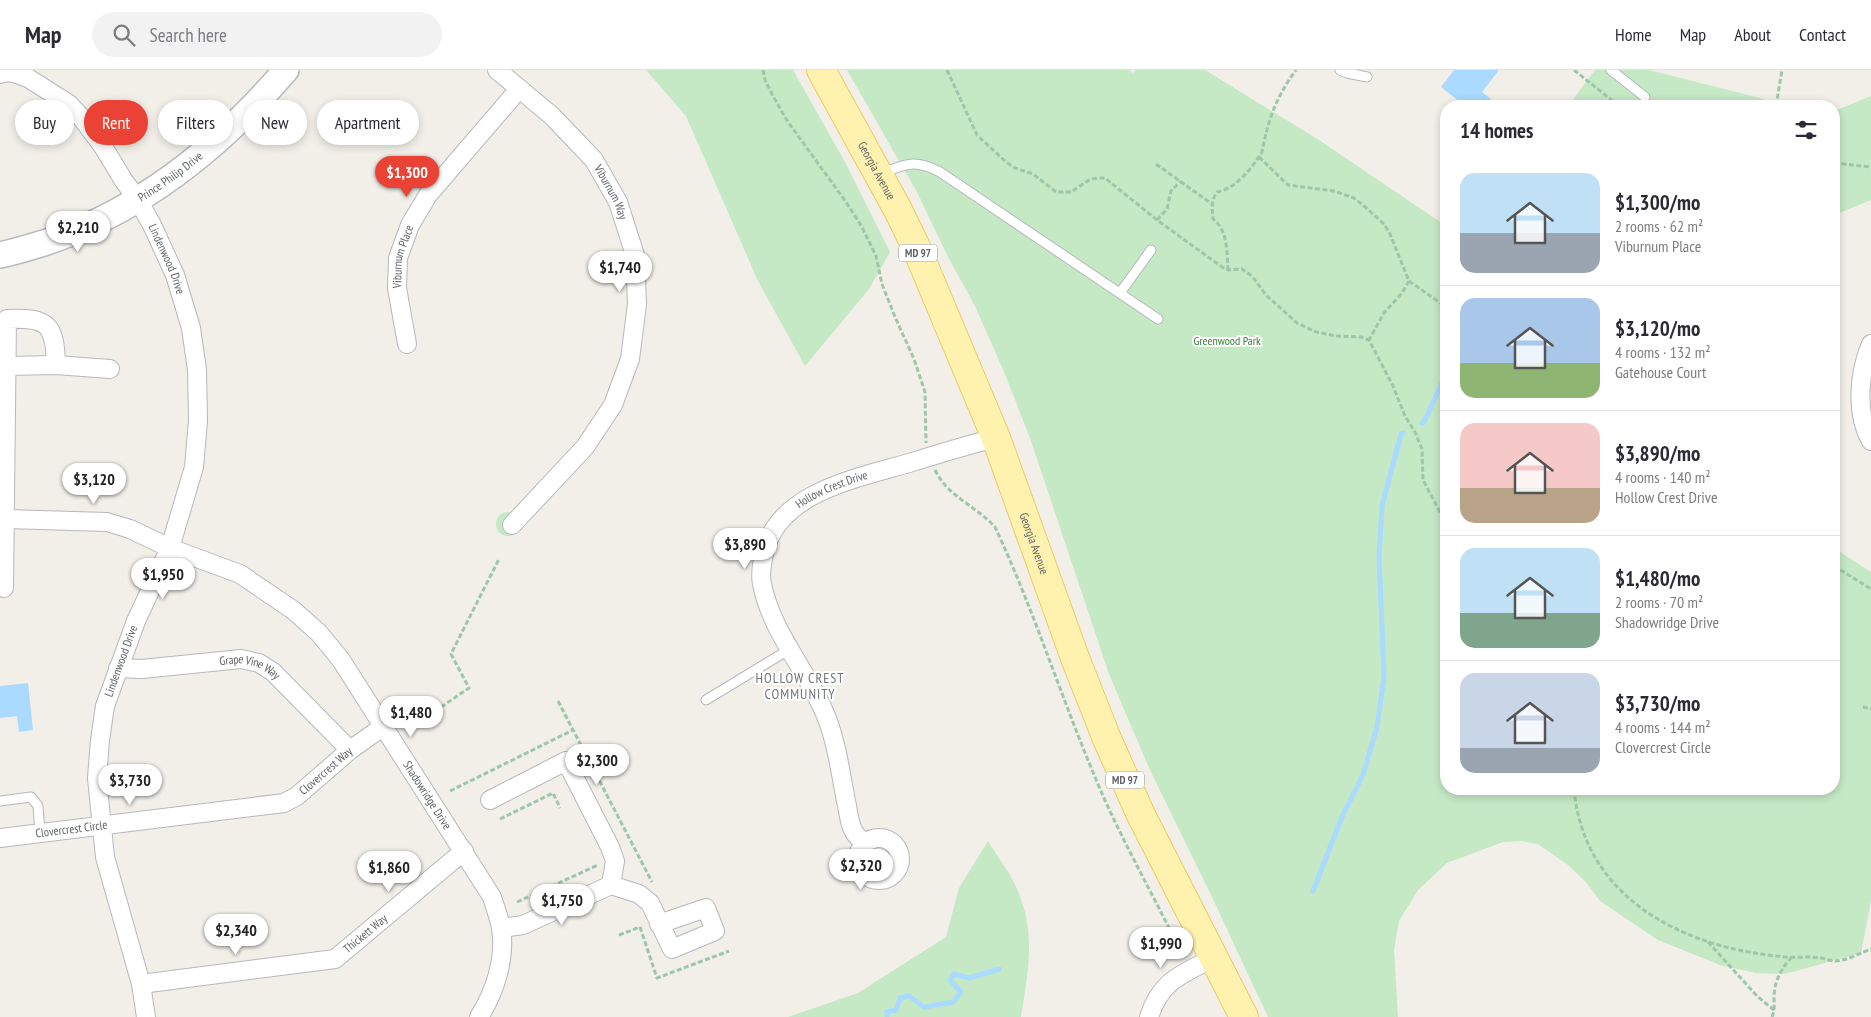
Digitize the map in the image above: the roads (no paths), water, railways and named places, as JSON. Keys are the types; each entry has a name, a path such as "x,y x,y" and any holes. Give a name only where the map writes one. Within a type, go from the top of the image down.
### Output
{"main road":[{"name":"Georgia Avenue","path":"821,70 879,174 916,247 996,438 1068,640 1107,739 1141,815 1244,1017"}],"street":[{"name":"Prince Philip Drive","path":"0,255 70,234 97,223 138,200 188,165 215,143 240,120 286,70"},
{"name":"Viburnum Way","path":"497,70 552,116 594,160 618,202 634,255 637,304 630,359 613,405 585,447 512,525"},
{"name":"Lindenwood Drive","path":"0,74 8,72 28,78 69,104 80,115 138,200 152,225 174,275 191,328 197,370 198,421 194,468 170,548 136,620 105,706 97,778 105,857 141,984 146,1017"},
{"name":"Viburnum Place","path":"407,344 397,288 398,258 410,225 428,195 519,89"},
{"path":"4,588 6,319 22,318 35,320 49,327 54,336 56,365"},
{"path":"1871,344 1864,360 1861,380 1861,406 1871,441"},
{"path":"6,366 56,365 110,370"},
{"name":"Hollow Crest Drive","path":"865,844 852,830 826,715 770,614 761,581 765,546 784,516 799,503 833,487 968,444 996,438"},
{"name":"Shadowridge Drive","path":"6,519 107,522 130,529 170,548 240,574 293,610 319,633 341,660 492,897 501,928 502,950 495,984 487,1004 479,1017"},
{"name":"Grape Vine Way","path":"118,668 142,669 241,659 259,663 273,672 350,750"},
{"name":"Clovercrest Way","path":"264,805 284,803 296,796 350,750 384,726"},
{"path":"490,800 566,761 610,847 615,861 611,885"},
{"name":"Clovercrest Circle","path":"0,838 264,805"},
{"name":"Thickett Way","path":"141,984 335,959 464,851"},
{"path":"501,928 523,925 536,920 611,885 639,894 650,903 660,924"},
{"path":"1149,1017 1154,1002 1163,988 1177,977 1213,958"}],"lane":[{"path":"1340,70 1347,74 1367,77"},
{"path":"1611,70 1645,96"},
{"path":"879,174 908,164 928,166 940,172 1158,320"},
{"path":"1120,293 1151,250"},
{"path":"706,700 790,649"},
{"path":"0,801 31,797 38,806 40,834"}],"water":[{"path":"1454,70 1499,70 1482,92 1492,100 1457,100 1441,87"},
{"path":"28,683 33,730 19,732 17,716 0,718 0,686"}],"waterway":[{"path":"1422,423 1440,387"},
{"path":"1313,891 1342,817 1363,775 1377,727 1384,677 1379,555 1382,506 1401,434 1403,433"},
{"path":"887,1017 887,1012 896,1010 900,998 909,996 924,1007 953,1002 961,992 950,980 954,974 969,978 999,969"}],"district":[{"name":"HOLLOW CREST COMMUNITY","path":"800,686"}],"park label":[{"name":"Greenwood Park","path":"1227,341"}]}
